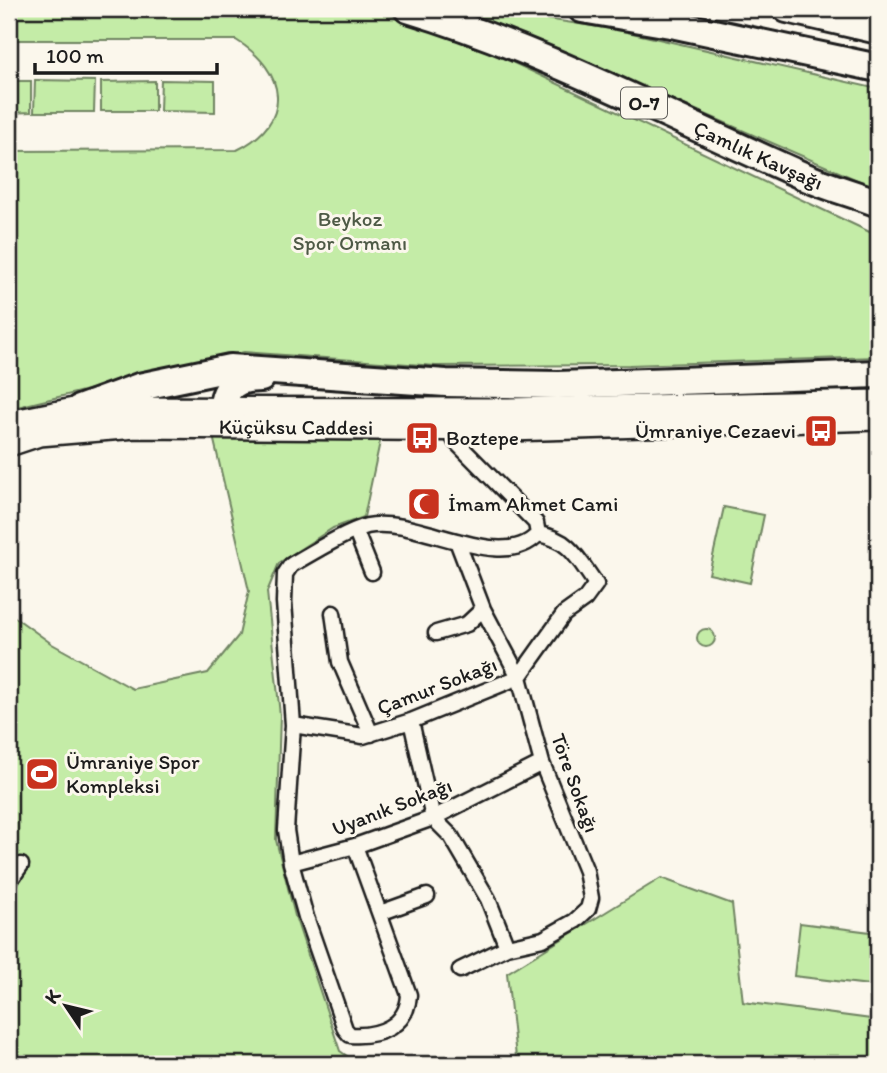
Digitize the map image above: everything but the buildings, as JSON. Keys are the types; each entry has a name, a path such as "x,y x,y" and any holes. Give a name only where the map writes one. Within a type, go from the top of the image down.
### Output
{"highway":[{"name":"Çamlık Kavşağı","path":"408,9 470,28 535,53 811,180 878,203"},
{"path":"582,9 676,25 878,68"},
{"path":"787,9 878,30"},
{"path":"811,180 850,206 878,219"},
{"path":"79,409 139,387 230,368 374,378 558,385 878,374"},
{"path":"230,419 223,397 237,381 254,378 374,378"}],"main road":[{"name":"Küçüksu Caddesi","path":"9,444 39,434 230,419 287,409 356,410 449,419 878,402"},
{"name":"Küçüksu Caddesi","path":"9,423 79,409 230,419 878,418"}],"street":[{"path":"355,846 409,995 408,1010 392,1029 350,1035 345,1029 306,917 291,863 286,830 293,725 284,602 285,574 291,565 368,526 415,527 457,541 492,548 530,542 537,534 536,523 455,441 449,419"},
{"path":"356,532 372,572"},
{"name":"Çamur Sokağı","path":"293,725 363,736 411,721 519,677 564,614 585,599 596,584 574,552 557,537 537,534"},
{"name":"Töre Sokağı","path":"457,541 483,609 519,677 542,763 586,872 591,898 588,909 575,921 543,939 507,947 460,970"},
{"path":"436,633 467,624 483,609"},
{"path":"333,613 340,662 371,734"},
{"path":"411,721 433,818 451,836 488,899 507,947"},
{"name":"Uyanık Sokağı","path":"291,863 355,846 433,818 542,763"},
{"path":"9,882 21,865"},
{"path":"380,913 427,896"}],"green space":[{"name":"Beykoz Spor Ormanı","path":"9,9 377,11 451,33 878,236 878,357 629,365 436,366 244,352 9,409 9,151 237,150 255,139 268,125 275,111 277,96 274,81 266,66 236,40 9,40"},
{"path":"447,9 481,9 619,30 878,89 878,189 576,58"},
{"path":"35,80 95,81 94,112 34,112"},
{"path":"161,80 215,81 215,112 160,111"},
{"path":"9,81 31,81 31,112 9,113"},
{"path":"155,81 155,111 101,111 101,82"},
{"path":"213,436 381,437 364,517 333,528 279,563 267,592 280,715 276,840 295,916 340,1051 358,1064 9,1064 9,613 52,644 133,689 208,673 239,635 249,591"},
{"path":"724,507 764,515 750,583 709,574"},
{"path":"706,629 712,632 715,638 712,644 706,647 700,644 697,638 700,632"},
{"path":"661,878 732,904 743,1002 878,1020 878,1064 504,1064 516,1057 507,973"},
{"path":"800,923 878,933 878,986 794,976"}],"place":[{"name":"Ümraniye Cezaevi","path":"821,431"},
{"name":"Boztepe","path":"422,438"},
{"name":"İmam Ahmet Cami","path":"424,504"},
{"name":"Ümraniye Spor Kompleksi","path":"42,774"}]}
